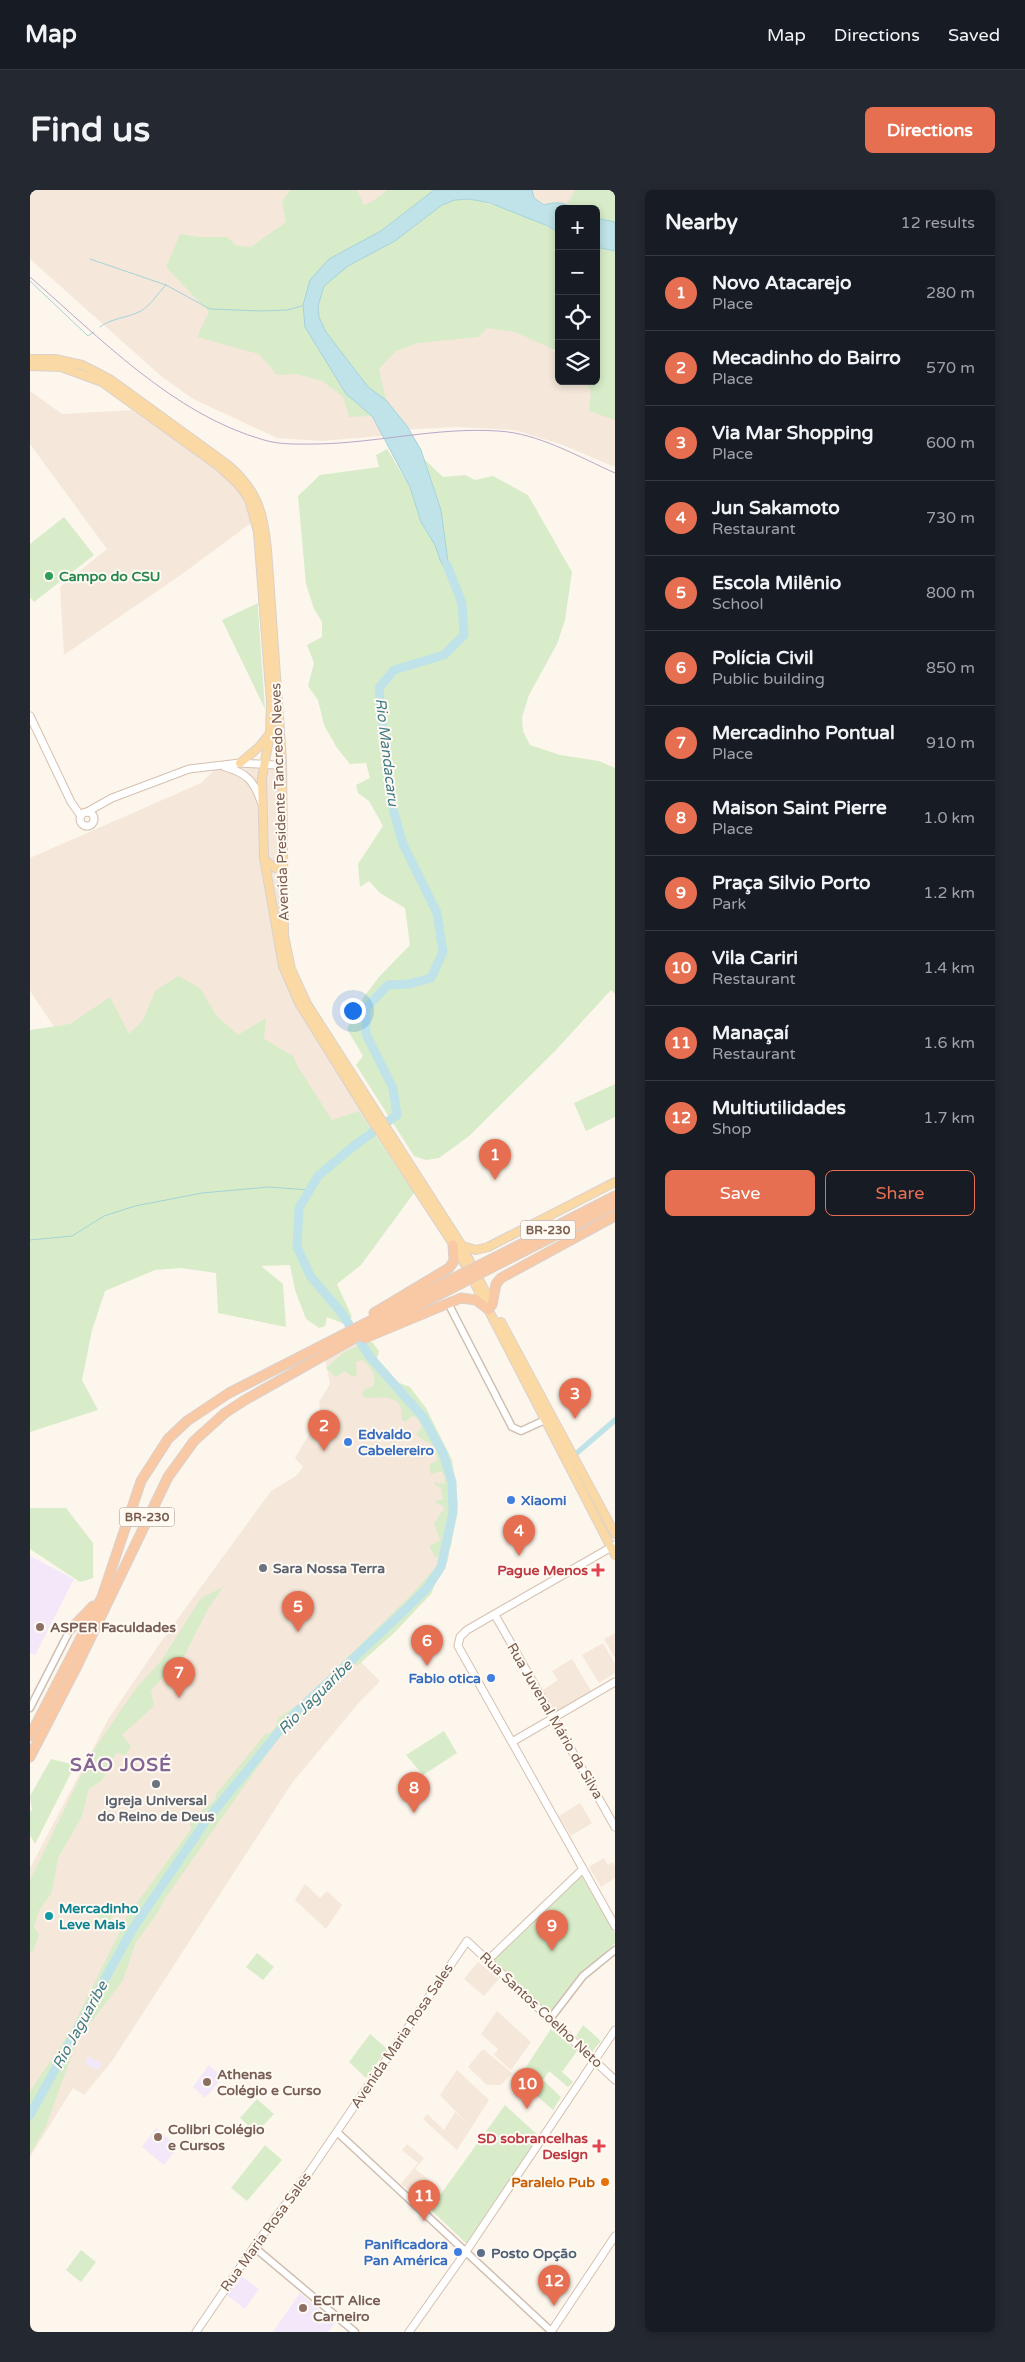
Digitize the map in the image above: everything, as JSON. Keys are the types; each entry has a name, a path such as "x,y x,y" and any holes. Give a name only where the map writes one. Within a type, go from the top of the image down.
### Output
{"highway":[{"name":"BR-230","path":"30,1736 102,1597 141,1481 168,1439 187,1421 211,1404 325,1344 340,1341 358,1332 615,1196"},
{"name":"BR-230","path":"473,1272 615,1205"},
{"path":"358,1332 466,1298 476,1300 491,1307 496,1284 501,1278 615,1216"},
{"path":"340,1341 358,1332 449,1268 454,1261 458,1246"},
{"name":"BR-230","path":"30,1756 76,1668 152,1508 168,1477 184,1454 194,1441 225,1413 333,1351 340,1341"},
{"path":"70,1630 89,1611 110,1575"}],"main road":[{"name":"Avenida Presidente Tancredo Neves","path":"30,359 55,359 82,365 111,380 228,465 250,488 261,510 267,549 282,775 284,936 296,983 371,1112"},
{"name":"Avenida Presidente Tancredo Neves","path":"30,366 61,367 102,382 220,467 245,493 253,509 258,532 271,702 270,734 264,763 262,805 264,858 279,948 289,983 458,1246 491,1307"},
{"path":"30,716 33,732 71,802 84,814 92,814 94,819"},
{"path":"240,763 259,748 270,734"},
{"path":"119,796 103,808 92,824 85,826 80,822 84,814 119,796 189,770 240,763 264,763 278,766 282,775"},
{"path":"225,766 242,772 250,778 262,805"},
{"path":"264,858 275,868 279,867 283,861"},
{"path":"458,1246 476,1250 488,1248 615,1182"},
{"path":"491,1307 544,1420 613,1546 615,1555"},
{"path":"491,1307 615,1534"},
{"path":"613,1546 464,1632 460,1637 458,1646 615,1926"},
{"name":"Rua Juvenal Mário da Silva","path":"495,1615 615,1827"},
{"path":"512,1742 553,1716 615,1682"},
{"path":"488,1960 583,1868"},
{"name":"Rua Santos Coelho Neto","path":"467,1941 615,2080"},
{"name":"Avenida Maria Rosa Sales","path":"337,2132 467,1941"},
{"path":"409,2332 466,2253 615,2030"},
{"name":"Rua Maria Rosa Sales","path":"196,2332 254,2247 337,2132"},
{"path":"552,2332 615,2236"}],"street":[{"path":"448,1303 508,1421 515,1430 525,1430 544,1420"},
{"path":"30,1708 70,1630"},
{"path":"550,2018 583,1976 615,1950"},
{"path":"337,2132 552,2332"},
{"path":"254,2247 355,2332"}],"shaded area":[{"path":"30,190 456,190 375,369 403,333 513,323 548,345 555,353 555,385 592,385 615,399 615,467 563,445 515,430 457,427 401,430 402,434 322,441 277,438 193,399 161,376 30,259"},
{"path":"497,190 583,190 584,205 555,205 555,218"},
{"path":"30,391 62,414 132,410 233,481 246,501 251,515 251,523 182,574 64,655 60,587 107,549 30,444"},
{"path":"222,763 277,766 277,867 282,933 290,974 381,1122 352,1158 131,1142 30,991 30,858 201,783"},
{"path":"354,1338 368,1352 418,1417 442,1457 451,1487 453,1522 448,1561 361,1662 380,1681 357,1705 292,1783 112,2061 84,2095 73,2088 30,2157 30,1868 109,1718 158,1646 271,1491 296,1476 303,1467 295,1458 320,1416 319,1402 330,1384 324,1352"},
{"name":"ASPER Faculdades","path":"30,1556 74,1579 35,1655 30,1653"},
{"path":"615,1633 615,1658 604,1639"},
{"path":"603,1643 615,1664 615,1673 599,1683 582,1655"},
{"path":"572,1659 591,1691 556,1712 543,1690 558,1680 552,1671"},
{"path":"580,1803 592,1823 571,1836 559,1816"},
{"path":"604,1858 608,1865 613,1862 615,1878 601,1887 589,1867"},
{"path":"305,1884 320,1898 327,1891 342,1905 326,1929 295,1900"},
{"path":"478,1962 499,1979 484,1996 464,1979"},
{"path":"497,2011 531,2042 511,2070 494,2055 498,2049 481,2034"},
{"path":"483,2049 512,2073 501,2085 487,2085 468,2067"},
{"path":"88,2056 102,2063 98,2070 85,2064"},
{"name":"Athenas Colégio e Curso","path":"209,2065 222,2078 205,2098 193,2087"},
{"path":"457,2070 489,2100 457,2150 423,2119 427,2114 444,2130 455,2112 467,2123 440,2095"},
{"name":"Colibri Colégio e Cursos","path":"156,2128 178,2147 164,2165 142,2147"},
{"path":"407,2144 424,2158 415,2169 432,2182 419,2198 401,2184 418,2163 402,2150"},
{"path":"239,2274 259,2289 245,2309 224,2293"},
{"name":"ECIT Alice Carneiro","path":"300,2293 335,2323 328,2332 273,2332"}],"green space":[{"path":"290,190 357,190 364,205 373,201 387,190 434,190 381,231 329,260 305,327 346,394 372,416 349,417 343,397 322,381 296,374 277,375 259,354 197,337 209,312 166,267 180,234 199,237 227,237 237,246 251,247 286,222 282,201"},
{"path":"575,190 615,190 615,222 600,219 600,205 567,204"},
{"path":"469,199 516,212 555,231 555,350 515,332 487,328 479,337 418,343 396,351 379,369 386,400 368,387 326,332 319,317 318,306 324,286 348,266 395,241 442,205 455,200"},
{"path":"600,248 615,251 615,420 589,411 591,391 587,385 600,385"},
{"path":"387,449 410,487 421,522 435,545 440,560 449,575 441,510 425,460 443,477 465,475 475,480 493,476 528,495 572,572 565,620 557,644 529,695 522,717 523,731 530,745 560,755 599,761 615,768 615,994 611,990 555,1051 468,1137 439,1158 426,1160 414,1156 356,1065 363,1056 347,1029 363,998 379,977 410,945 405,908 380,893 369,881 360,887 358,864 383,826 369,801 358,793 356,785 370,778 366,763 350,764 337,748 324,725 318,700 308,686 314,663 307,645 322,637 322,622 314,609 306,584 298,496 320,475 379,467 376,455"},
{"name":"Campo do CSU","path":"64,517 94,555 34,602 30,597 30,544"},
{"path":"258,603 258,609 265,709 222,620"},
{"path":"178,976 200,988 216,1015 238,1035 266,1018 264,1039 293,1056 332,1120 359,1111 414,1193 361,1265 337,1284 352,1317 342,1323 327,1317 325,1326 319,1328 306,1319 295,1290 290,1265 261,1266 283,1284 286,1327 218,1313 216,1273 181,1268 155,1270 105,1291 92,1330 82,1380 98,1410 30,1432 30,1030 70,1024 110,997 129,1034 143,1020 155,991"},
{"path":"615,1084 615,1117 586,1131 574,1103"},
{"path":"367,1341 372,1342 379,1351 376,1362 392,1380 410,1387 426,1408 452,1460 458,1504 451,1545 431,1594 394,1633 357,1666 354,1663 343,1674 344,1677 302,1717 285,1727 286,1732 279,1737 136,1942 123,1980 77,2041 46,2126 30,2154 30,2091 70,2032 128,1915 191,1829 190,1824 216,1799 216,1794 266,1733 268,1734 275,1728 279,1717 301,1703 409,1597 438,1565 441,1556 435,1557 429,1546 440,1540 434,1524 441,1512 445,1511 443,1506 436,1503 435,1500 443,1500 441,1488 435,1485 435,1482 444,1484 445,1477 441,1471 431,1474 429,1465 438,1460 432,1445 416,1434 422,1427 418,1419 412,1416 405,1422 401,1419 399,1405 391,1399 365,1398 362,1394 365,1389 374,1386 374,1378 368,1365 362,1360 356,1362 357,1376 351,1376 345,1371 336,1377 326,1368 343,1353"},
{"path":"30,1508 66,1508 93,1543 93,1578 80,1582 30,1549"},
{"path":"223,1587 208,1609 181,1662 173,1665 151,1691 154,1706 122,1735 131,1746 126,1755 116,1753 102,1780 89,1789 82,1816 58,1858 52,1892 39,1911 34,1927 39,1935 33,1951 30,1952 30,1880 93,1751 136,1688 161,1661 201,1598"},
{"path":"444,1731 457,1753 423,1775 406,1755"},
{"path":"51,1759 75,1765 35,1844 30,1835 30,1812 32,1810 30,1796"},
{"path":"581,1875 615,1933 615,1943 594,1963 554,2021 489,1960"},
{"path":"101,1905 115,1912 109,1923 95,1915"},
{"path":"257,1953 274,1967 263,1980 246,1967"},
{"path":"583,2025 601,2041 592,2052 576,2036"},
{"path":"551,2029 577,2051 562,2072 573,2082 568,2087 549,2071 543,2080 561,2097 553,2110 518,2079"},
{"path":"370,2034 387,2049 366,2078 349,2062"},
{"path":"257,2099 274,2114 256,2133 240,2118"},
{"path":"505,2105 540,2137 468,2245 430,2209"},
{"path":"265,2145 282,2160 247,2201 231,2188"},
{"path":"81,2250 96,2262 81,2282 66,2270"}],"water":[{"path":"434,190 532,190 534,198 544,205 559,203 566,205 555,205 555,230 490,203 469,199 455,200 442,205 395,241 348,266 324,286 318,306 319,317 326,332 368,387 386,400 407,426 421,450 441,510 450,577 440,560 435,545 421,522 410,487 372,416 346,394 305,327 303,305 310,280 329,259 381,231"},
{"path":"600,219 615,222 615,251 600,248"}],"waterway":[{"path":"90,259 166,285 210,309 261,311 287,310 302,306"},
{"path":"30,281 88,336 94,332"},
{"path":"100,327 141,311 151,303 166,285"},
{"name":"Rio Jaguaribe","path":"30,2115 132,1930 205,1822 291,1717 406,1609 427,1588 441,1567 453,1513 452,1482 443,1453 423,1417 370,1357 341,1312 311,1277 297,1247 299,1208 318,1176 355,1145 397,1115 393,1088 366,1034 366,1008 388,985 409,984 431,978 443,952 437,913 403,844 394,813 387,772 379,688 394,670 444,655 464,635 462,603 447,565"},
{"path":"30,1240 72,1236 104,1216 135,1206 202,1193 269,1187 309,1190"},
{"name":"Rio Jaguaribe","path":"578,1452 615,1420"}],"tram line":[{"path":"30,277 139,372 169,393 199,412 231,428 264,440 283,443 317,444 452,431 498,431 528,436 543,441 615,473"}],"place":[{"name":"Campo do CSU","path":"49,576"},
{"name":"Novo Atacarejo","path":"495,1180"},
{"name":"Via Mar Shopping","path":"575,1419"},
{"name":"Edvaldo Cabelereiro","path":"348,1442"},
{"name":"Mecadinho do Bairro","path":"324,1451"},
{"name":"Xiaomi","path":"511,1500"},
{"name":"Jun Sakamoto","path":"519,1556"},
{"name":"Sara Nossa Terra","path":"263,1568"},
{"name":"Pague Menos","path":"598,1570"},
{"name":"ASPER Faculdades","path":"40,1627"},
{"name":"Escola Milênio","path":"298,1632"},
{"name":"Polícia Civil","path":"427,1666"},
{"name":"Fabio otica","path":"491,1678"},
{"name":"Mercadinho Pontual","path":"179,1698"},
{"name":"Igreja Universal do Reino de Deus","path":"156,1784"},
{"name":"Maison Saint Pierre","path":"414,1813"},
{"name":"Mercadinho Leve Mais","path":"49,1916"},
{"name":"Praça Silvio Porto","path":"552,1951"},
{"name":"Athenas Colégio e Curso","path":"207,2082"},
{"name":"Vila Cariri","path":"527,2109"},
{"name":"Colibri Colégio e Cursos","path":"158,2137"},
{"name":"SD sobrancelhas Design","path":"599,2146"},
{"name":"Paralelo Pub","path":"605,2182"},
{"name":"Manaçaí","path":"424,2221"},
{"name":"Panificadora Pan América","path":"458,2252"},
{"name":"Posto Opção","path":"481,2253"},
{"name":"Multiutilidades","path":"554,2306"},
{"name":"ECIT Alice Carneiro","path":"303,2308"}],"district":[{"name":"SÃO JOSÉ","path":"121,1765"}],"water label":[{"name":"Rio Mandacaru","path":"387,752"}]}
